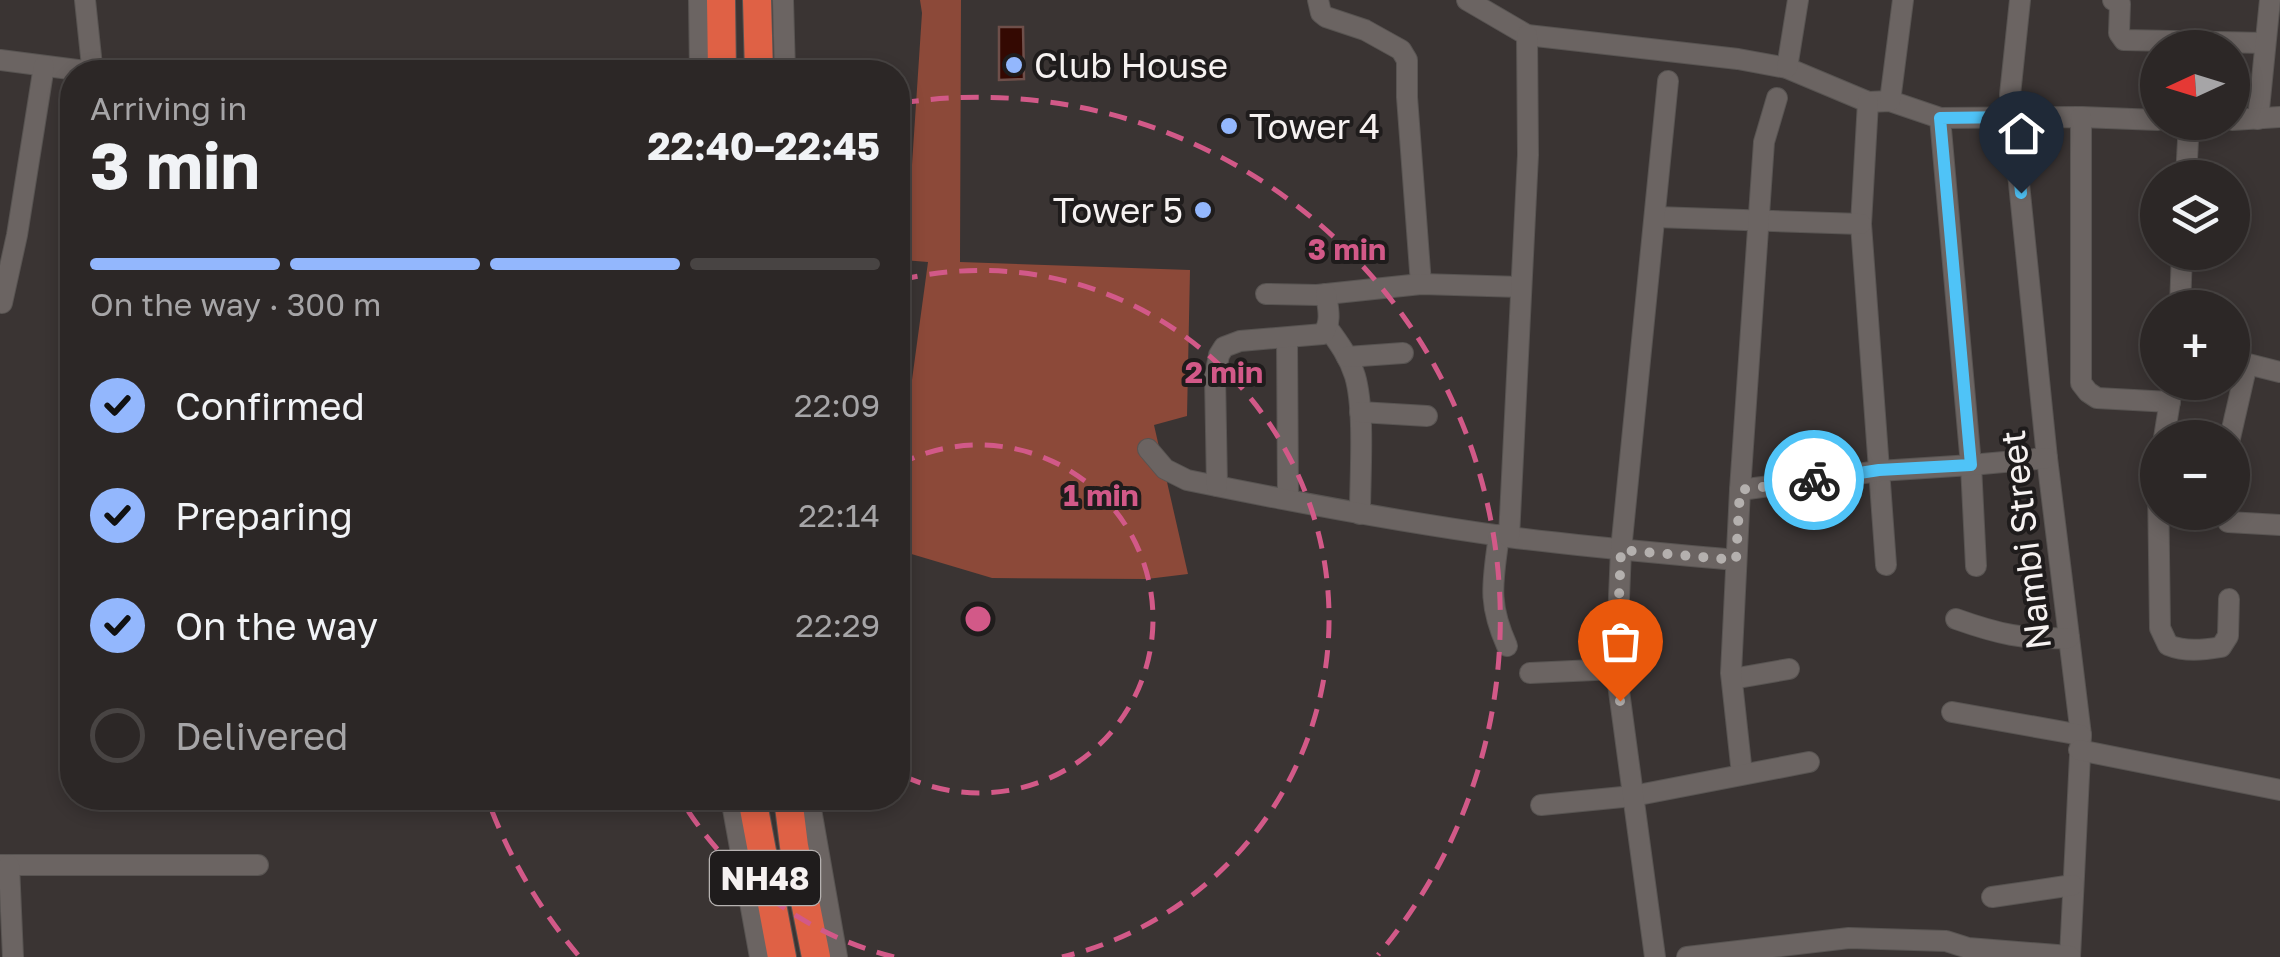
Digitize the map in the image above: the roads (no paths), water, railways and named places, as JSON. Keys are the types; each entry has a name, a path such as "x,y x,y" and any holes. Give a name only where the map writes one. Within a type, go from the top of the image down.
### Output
{"highway":[{"path":"757,0 759,60"},
{"path":"714,5 719,60"},
{"name":"NH48","path":"754,810 782,957"},
{"name":"NH48","path":"790,810 816,957"}],"street":[{"path":"85,0 91,60"},
{"path":"783,0 784,60"},
{"path":"1318,0 1320,13 1366,30 1401,50 1407,60 1421,284"},
{"path":"1467,0 1527,35 1787,68 1940,118 2140,119"},
{"path":"1787,68 1798,0"},
{"path":"1886,565 1860,224 1879,101 1903,0"},
{"name":"Nambi Street","path":"2020,0 2010,95 2080,742 2070,957"},
{"path":"2113,0 2120,4 2120,34 2124,40 2265,42"},
{"path":"2258,119 2270,0"},
{"path":"703,60 714,5"},
{"path":"1507,646 1496,622 1492,598 1504,536 1521,287 1528,155 1527,35"},
{"path":"0,60 60,68"},
{"path":"2,303 44,66"},
{"path":"1655,957 1616,669 1621,550 1668,81"},
{"path":"1742,774 1732,679 1736,560 1764,142 1777,98"},
{"path":"2081,117 2081,383 2098,398 2140,395"},
{"path":"2250,119 2280,117"},
{"path":"1940,118 1971,465 1976,566"},
{"path":"1656,217 1860,224"},
{"path":"1266,294 1326,294 1421,284 1521,287"},
{"path":"1217,486 1214,376 1218,355 1224,347 1240,342 1323,334 1329,317 1326,294"},
{"path":"1327,327 1343,347 1356,380 1360,412 1360,514"},
{"path":"1287,338 1288,499"},
{"path":"1347,357 1404,353"},
{"path":"2250,364 2280,372"},
{"path":"1360,412 1427,416"},
{"path":"1148,449 1165,469 1186,480 1360,514 1504,536 1736,560"},
{"path":"1740,490 1879,470 2047,458"},
{"path":"2250,524 2280,526"},
{"path":"2159,530 2160,628 2168,645 2199,650 2221,647 2228,636 2230,598"},
{"path":"1956,619 2006,636 2069,638"},
{"path":"1530,673 1616,669"},
{"path":"1732,679 1789,669"},
{"path":"1952,712 2280,790"},
{"path":"1541,805 1633,796 1809,762"},
{"path":"732,810 760,957"},
{"path":"811,810 836,957"},
{"path":"13,957 4,865 258,865"},
{"path":"1992,897 2073,885"},
{"path":"1687,957 1739,954 1849,938 1946,941 1969,952 2070,957"}],"place":[{"name":"Club House","path":"1014,65"},
{"name":"Tower 4","path":"1229,126"},
{"name":"Tower 5","path":"1203,210"}]}
